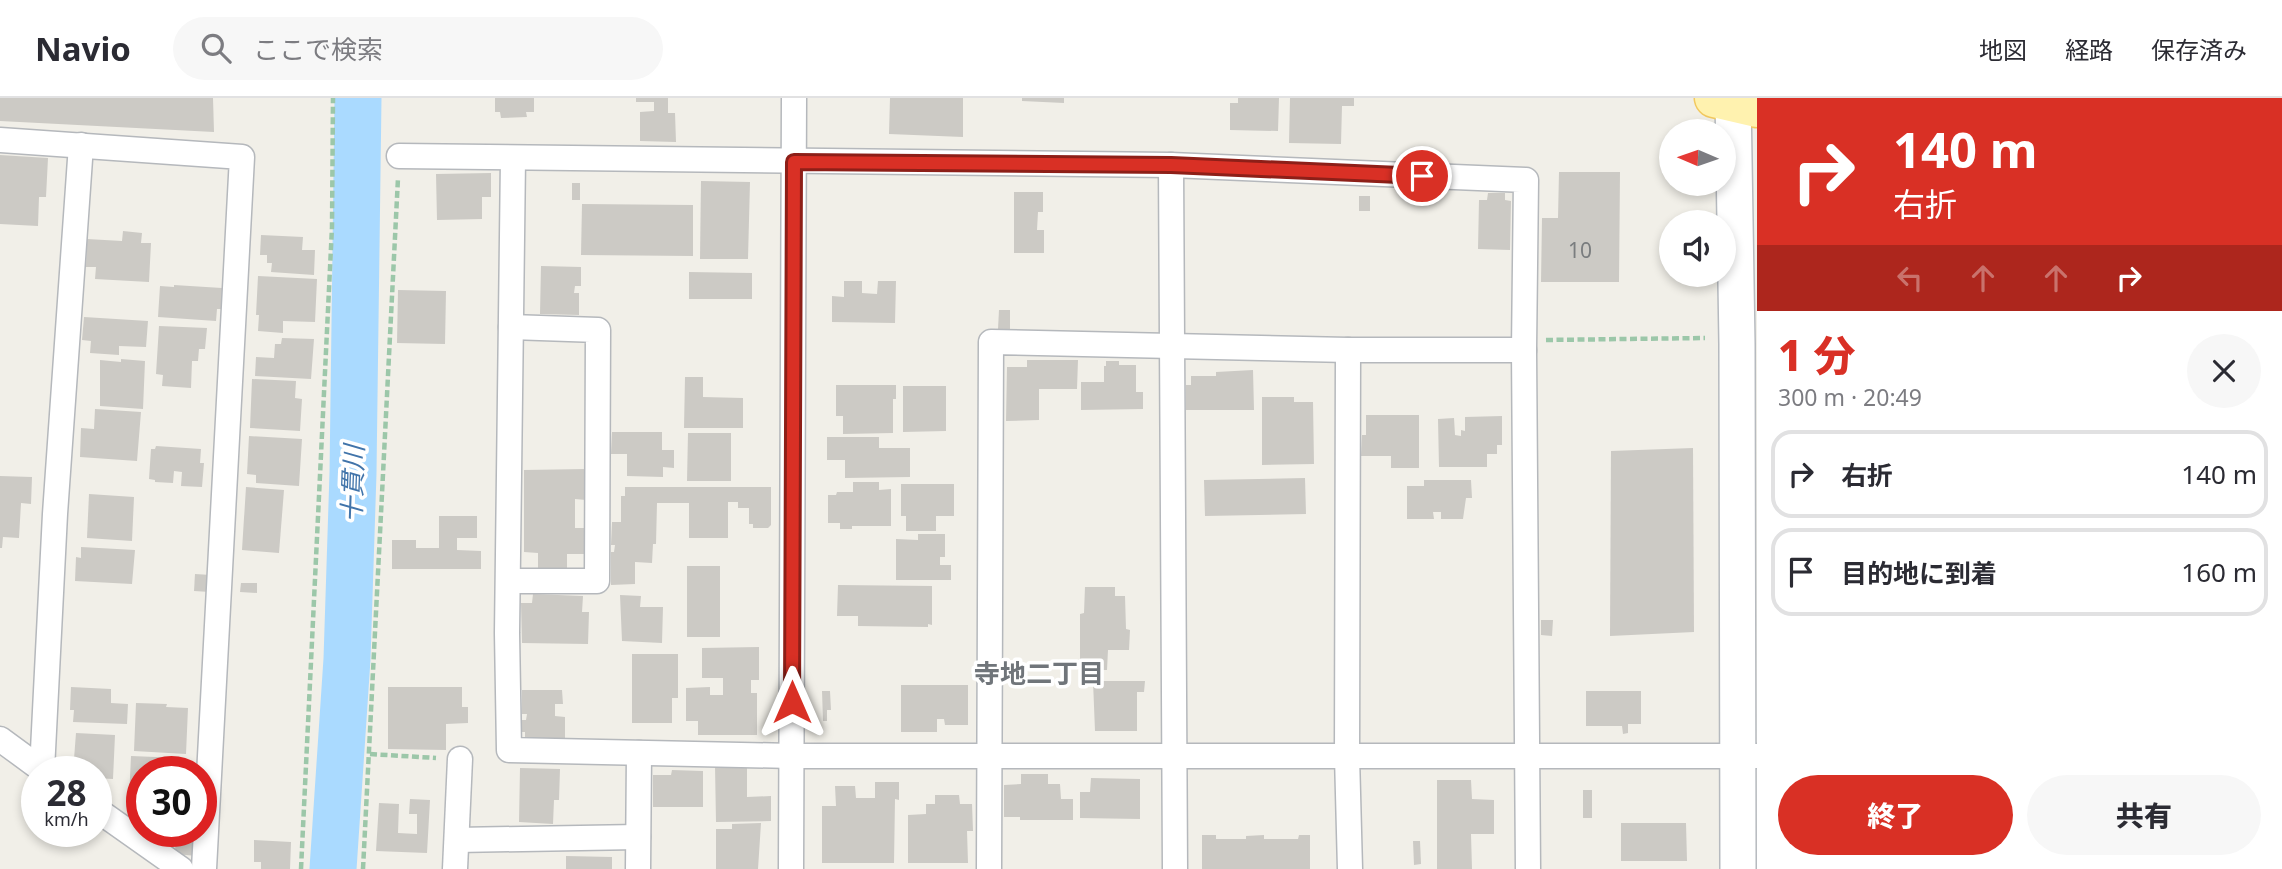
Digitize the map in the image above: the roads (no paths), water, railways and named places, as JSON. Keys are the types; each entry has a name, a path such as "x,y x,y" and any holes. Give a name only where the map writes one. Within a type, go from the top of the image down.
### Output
{"street":[{"path":"791,869 794,98"},
{"path":"1734,102 1747,756 1738,869"},
{"path":"0,140 242,157 204,869"},
{"path":"44,756 55,514 81,145"},
{"path":"399,156 1171,165 1526,180 1524,345 1528,869"},
{"path":"513,158 507,632 509,751 792,756 1747,756"},
{"path":"1171,165 1175,869"},
{"path":"509,581 597,581 598,330 511,327"},
{"path":"989,869 991,342 1348,350 1524,345"},
{"path":"1348,350 1347,755 1350,869"},
{"path":"0,739 23,756"},
{"path":"638,869 639,753"},
{"path":"455,869 460,759"},
{"path":"112,819 181,869"},
{"path":"457,840 638,837"}],"waterway":[{"name":"十貫川","path":"333,869 347,659 353,473 358,98"}],"district":[{"name":"寺地二丁目","path":"1039,673"}]}
